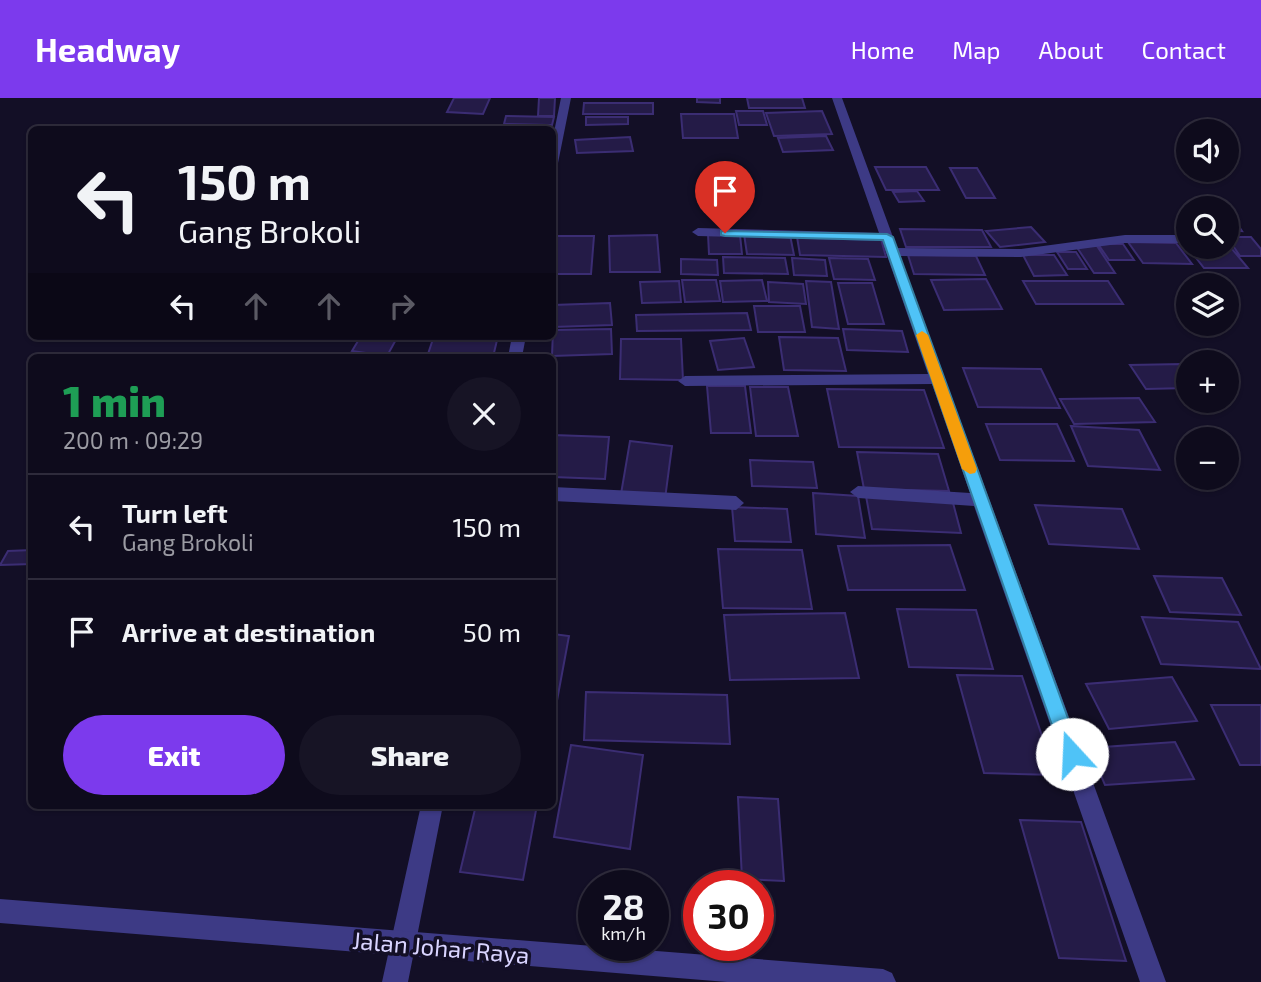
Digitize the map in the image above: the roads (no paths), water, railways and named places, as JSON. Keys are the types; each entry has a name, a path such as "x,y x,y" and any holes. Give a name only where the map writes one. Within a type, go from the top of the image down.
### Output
{"street":[{"path":"556,148 566,98"},
{"path":"838,98 1153,982"},
{"path":"698,232 1043,252 1125,239 1176,239"},
{"path":"685,381 938,379"},
{"path":"858,492 981,500"},
{"path":"556,494 736,503"},
{"path":"395,982 431,809"},
{"name":"Jalan Johar Raya","path":"0,911 883,982"}]}
